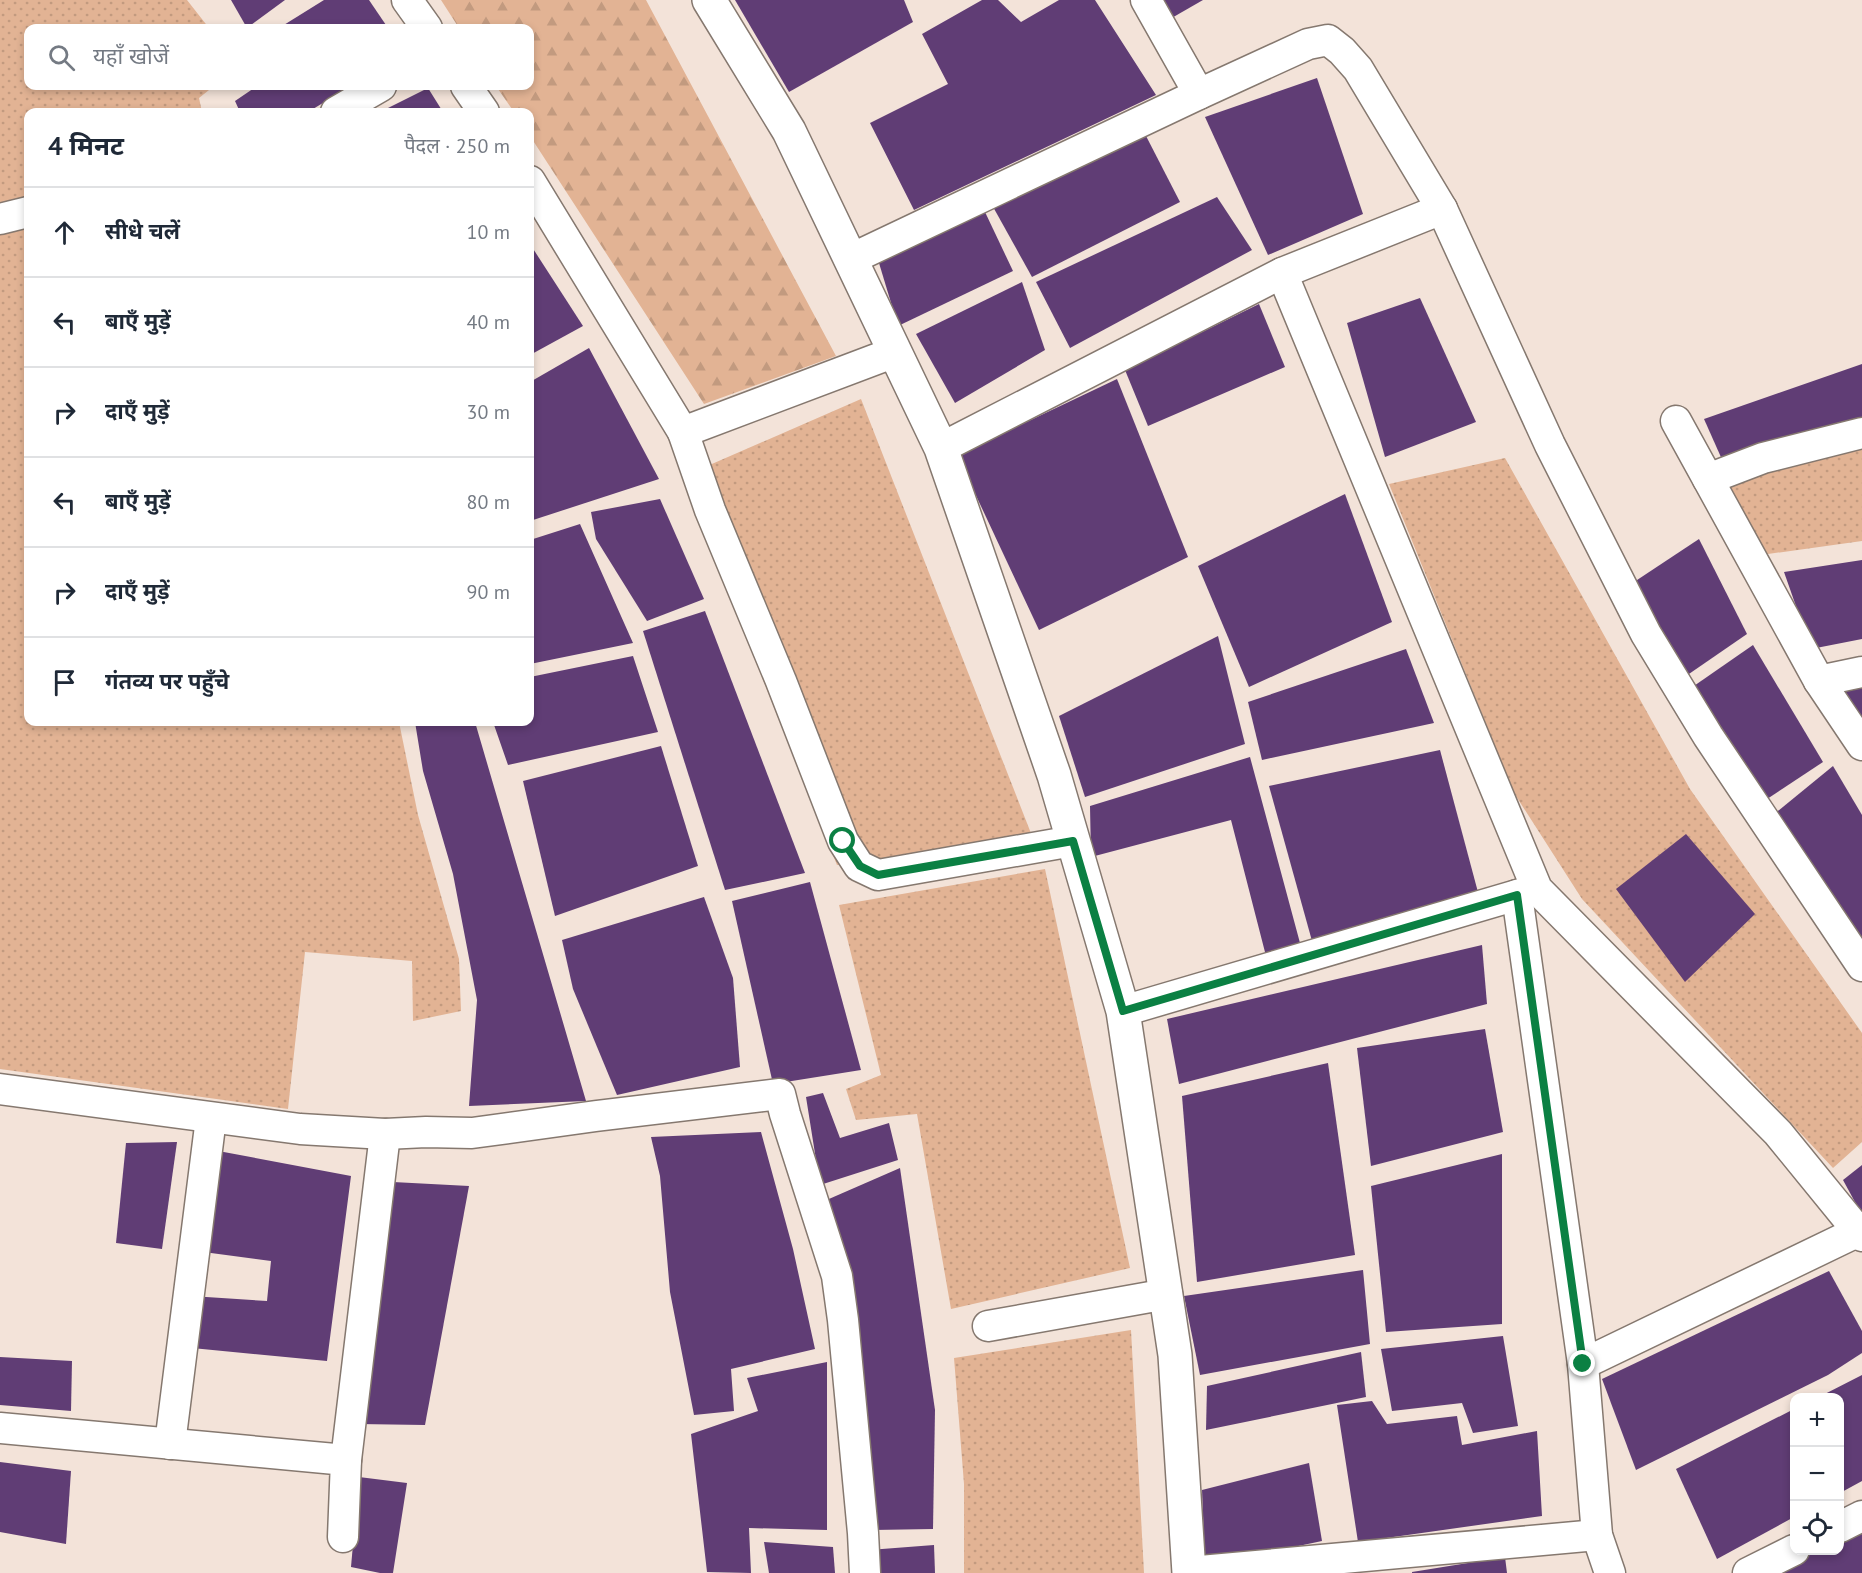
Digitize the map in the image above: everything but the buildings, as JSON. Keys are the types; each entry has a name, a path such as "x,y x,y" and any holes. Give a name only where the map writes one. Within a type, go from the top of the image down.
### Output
{"street":[{"path":"407,0 424,24"},
{"path":"709,0 789,131 941,448 1054,775 1123,1011 1175,1355 1189,1572 1597,1535"},
{"path":"1146,0 1199,94"},
{"path":"851,259 1199,94 1308,44 1328,40 1342,51 1358,69 1442,209 1550,445 1646,634 1708,736 1862,966"},
{"path":"343,108 374,90"},
{"path":"469,90 481,108"},
{"path":"534,188 683,432 710,510 781,681 843,841 860,866 878,875 1073,841"},
{"path":"941,448 1282,273 1442,209"},
{"path":"0,219 24,213"},
{"path":"1282,273 1527,892 1583,1364 1597,1535 1610,1573"},
{"path":"683,432 896,352"},
{"path":"1676,421 1819,681 1862,745"},
{"path":"1708,479 1763,458 1862,433"},
{"path":"1819,681 1862,672"},
{"path":"1123,1011 1527,892"},
{"path":"1527,892 1778,1133 1861,1233 1583,1364"},
{"path":"0,1089 300,1129 385,1134 472,1133 780,1094 837,1276 846,1344 865,1573"},
{"path":"170,1444 211,1118"},
{"path":"343,1537 346,1460 385,1134"},
{"path":"988,1326 1167,1294"},
{"path":"0,1428 346,1460"},
{"path":"1844,1525 1862,1516"},
{"path":"1749,1573 1790,1552"}],"green space":[{"path":"0,0 187,0 206,24 24,24 24,90 209,90 199,98 201,108 24,108 24,726 400,726 418,815 459,959 461,1011 413,1021 412,961 305,952 288,1109 0,1069"},
{"path":"441,0 646,0 836,356 704,404 534,142 534,108 511,108 499,90 534,90 534,24 456,24"},
{"path":"861,399 1034,841 837,865 682,477"},
{"path":"1862,442 1862,541 1761,555 1721,482"},
{"path":"1505,458 1690,789 1862,1033 1862,1142 1833,1168 1582,899 1514,793 1389,484"},
{"path":"1045,869 1130,1268 951,1309 917,1114 856,1120 846,1089 881,1075 839,905"},
{"path":"1131,1330 1144,1573 964,1573 964,1484 954,1358"}],"route":[{"path":"843,841 860,866 878,875 1073,841 1123,1011 1517,895 1583,1364"}]}
